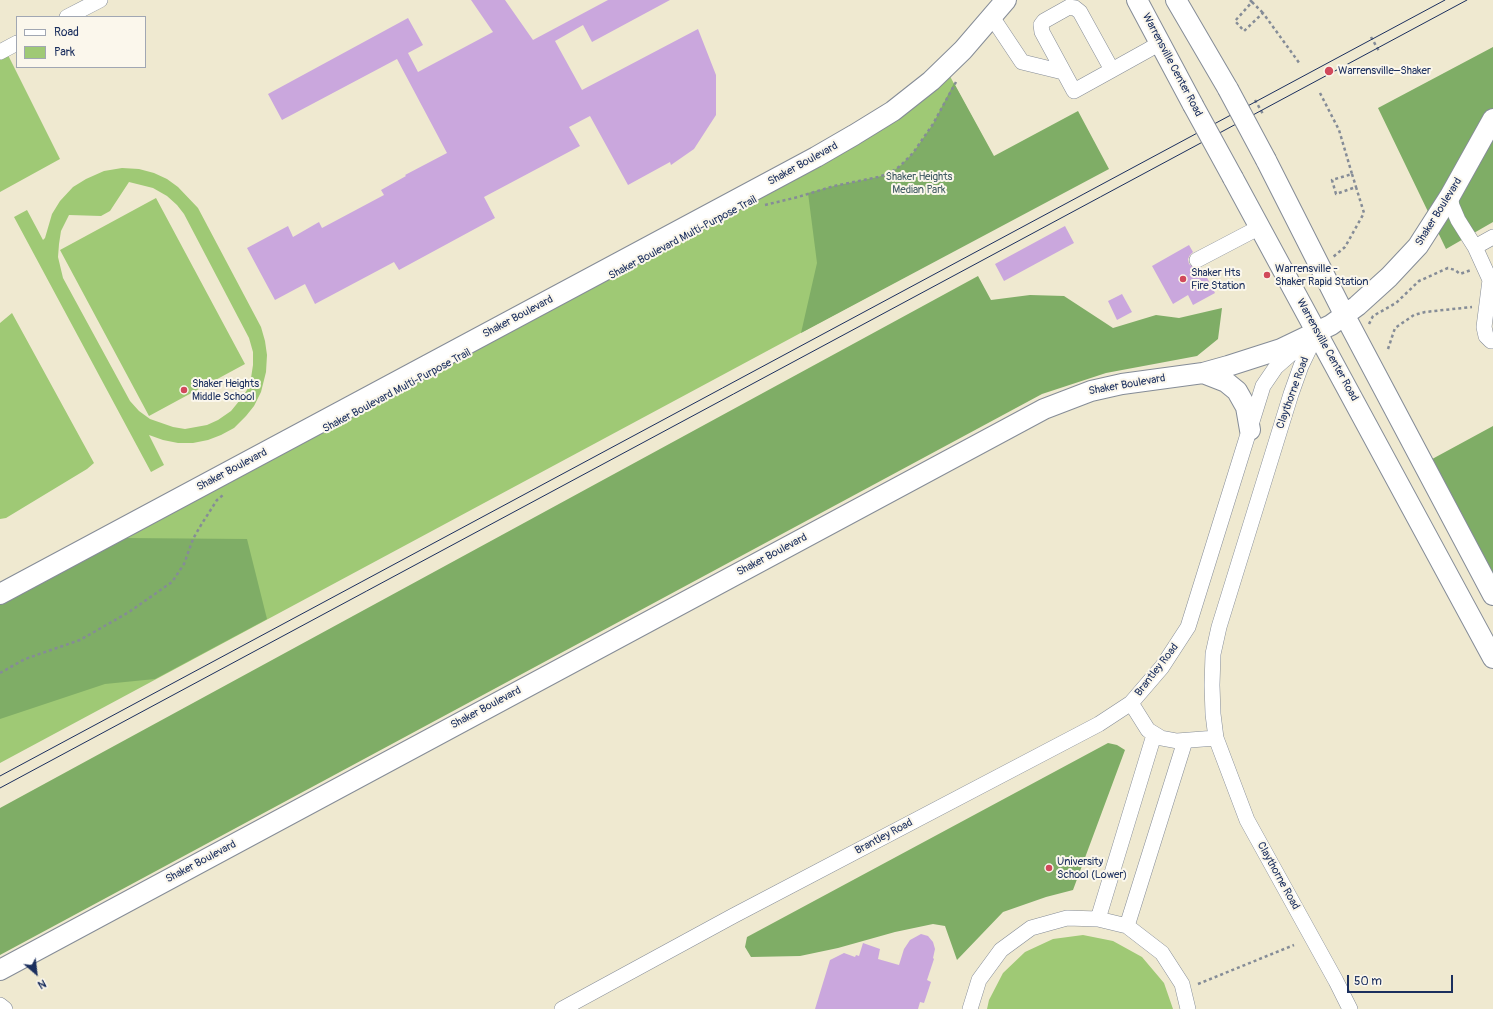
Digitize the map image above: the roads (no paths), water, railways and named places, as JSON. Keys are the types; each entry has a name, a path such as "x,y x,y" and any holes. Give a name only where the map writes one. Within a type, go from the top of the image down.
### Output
{"main road":[{"name":"Shaker Boulevard","path":"0,594 835,146 893,111 925,85 963,50 1006,0"},
{"name":"Warrensville Center Road","path":"1137,0 1493,658"},
{"path":"1176,0 1228,89 1266,160 1345,316 1493,595"},
{"name":"Shaker Boulevard","path":"0,970 1044,409 1091,391 1122,384 1202,373 1228,366 1281,349 1317,332 1345,316 1389,277 1418,246 1450,196 1493,118"},
{"path":"1202,373 1226,382 1237,391 1246,407 1250,430"}],"street":[{"path":"69,16 100,0"},
{"path":"1112,70 1080,12 1075,8 1069,7 1044,21 1041,25 1042,32 1074,91 1112,70 1160,43"},
{"path":"992,17 1022,62 1064,72"},
{"path":"0,52 16,44"},
{"path":"1450,196 1456,216 1475,247 1492,281 1484,327 1486,336 1493,341"},
{"path":"1197,260 1260,227"},
{"path":"1475,247 1493,237"},
{"name":"Claythorne Road","path":"1182,638 1192,615 1264,386 1270,374 1284,359 1317,332"},
{"name":"Claythorne Road","path":"1317,332 1301,366 1291,394 1219,627 1213,654 1213,714 1216,738 1247,820 1350,1009"},
{"name":"Brantley Road","path":"562,1009 733,916 1099,724 1131,702 1162,667 1182,638"},
{"path":"1131,702 1144,724 1154,736 1168,740 1185,741 1216,738"},
{"path":"1098,919 1154,736"},
{"path":"1127,926 1185,741"},
{"path":"970,1009 979,980 1001,950 1031,928 1067,918 1098,919 1127,926 1162,953 1182,984 1188,1009"},
{"path":"0,1005 5,1009"}],"tram line":[{"path":"0,776 1445,0"},
{"path":"0,788 1467,0"}],"place":[{"name":"Warrensville–Shaker","path":"1329,71"},
{"name":"Warrensville - Shaker Rapid Station","path":"1267,275"},
{"name":"Shaker Hts Fire Station","path":"1183,279"},
{"name":"Shaker Heights Middle School","path":"184,390"},
{"name":"University School (Lower)","path":"1049,868"}],"park label":[{"name":"Shaker Heights Median Park","path":"919,183"}]}
